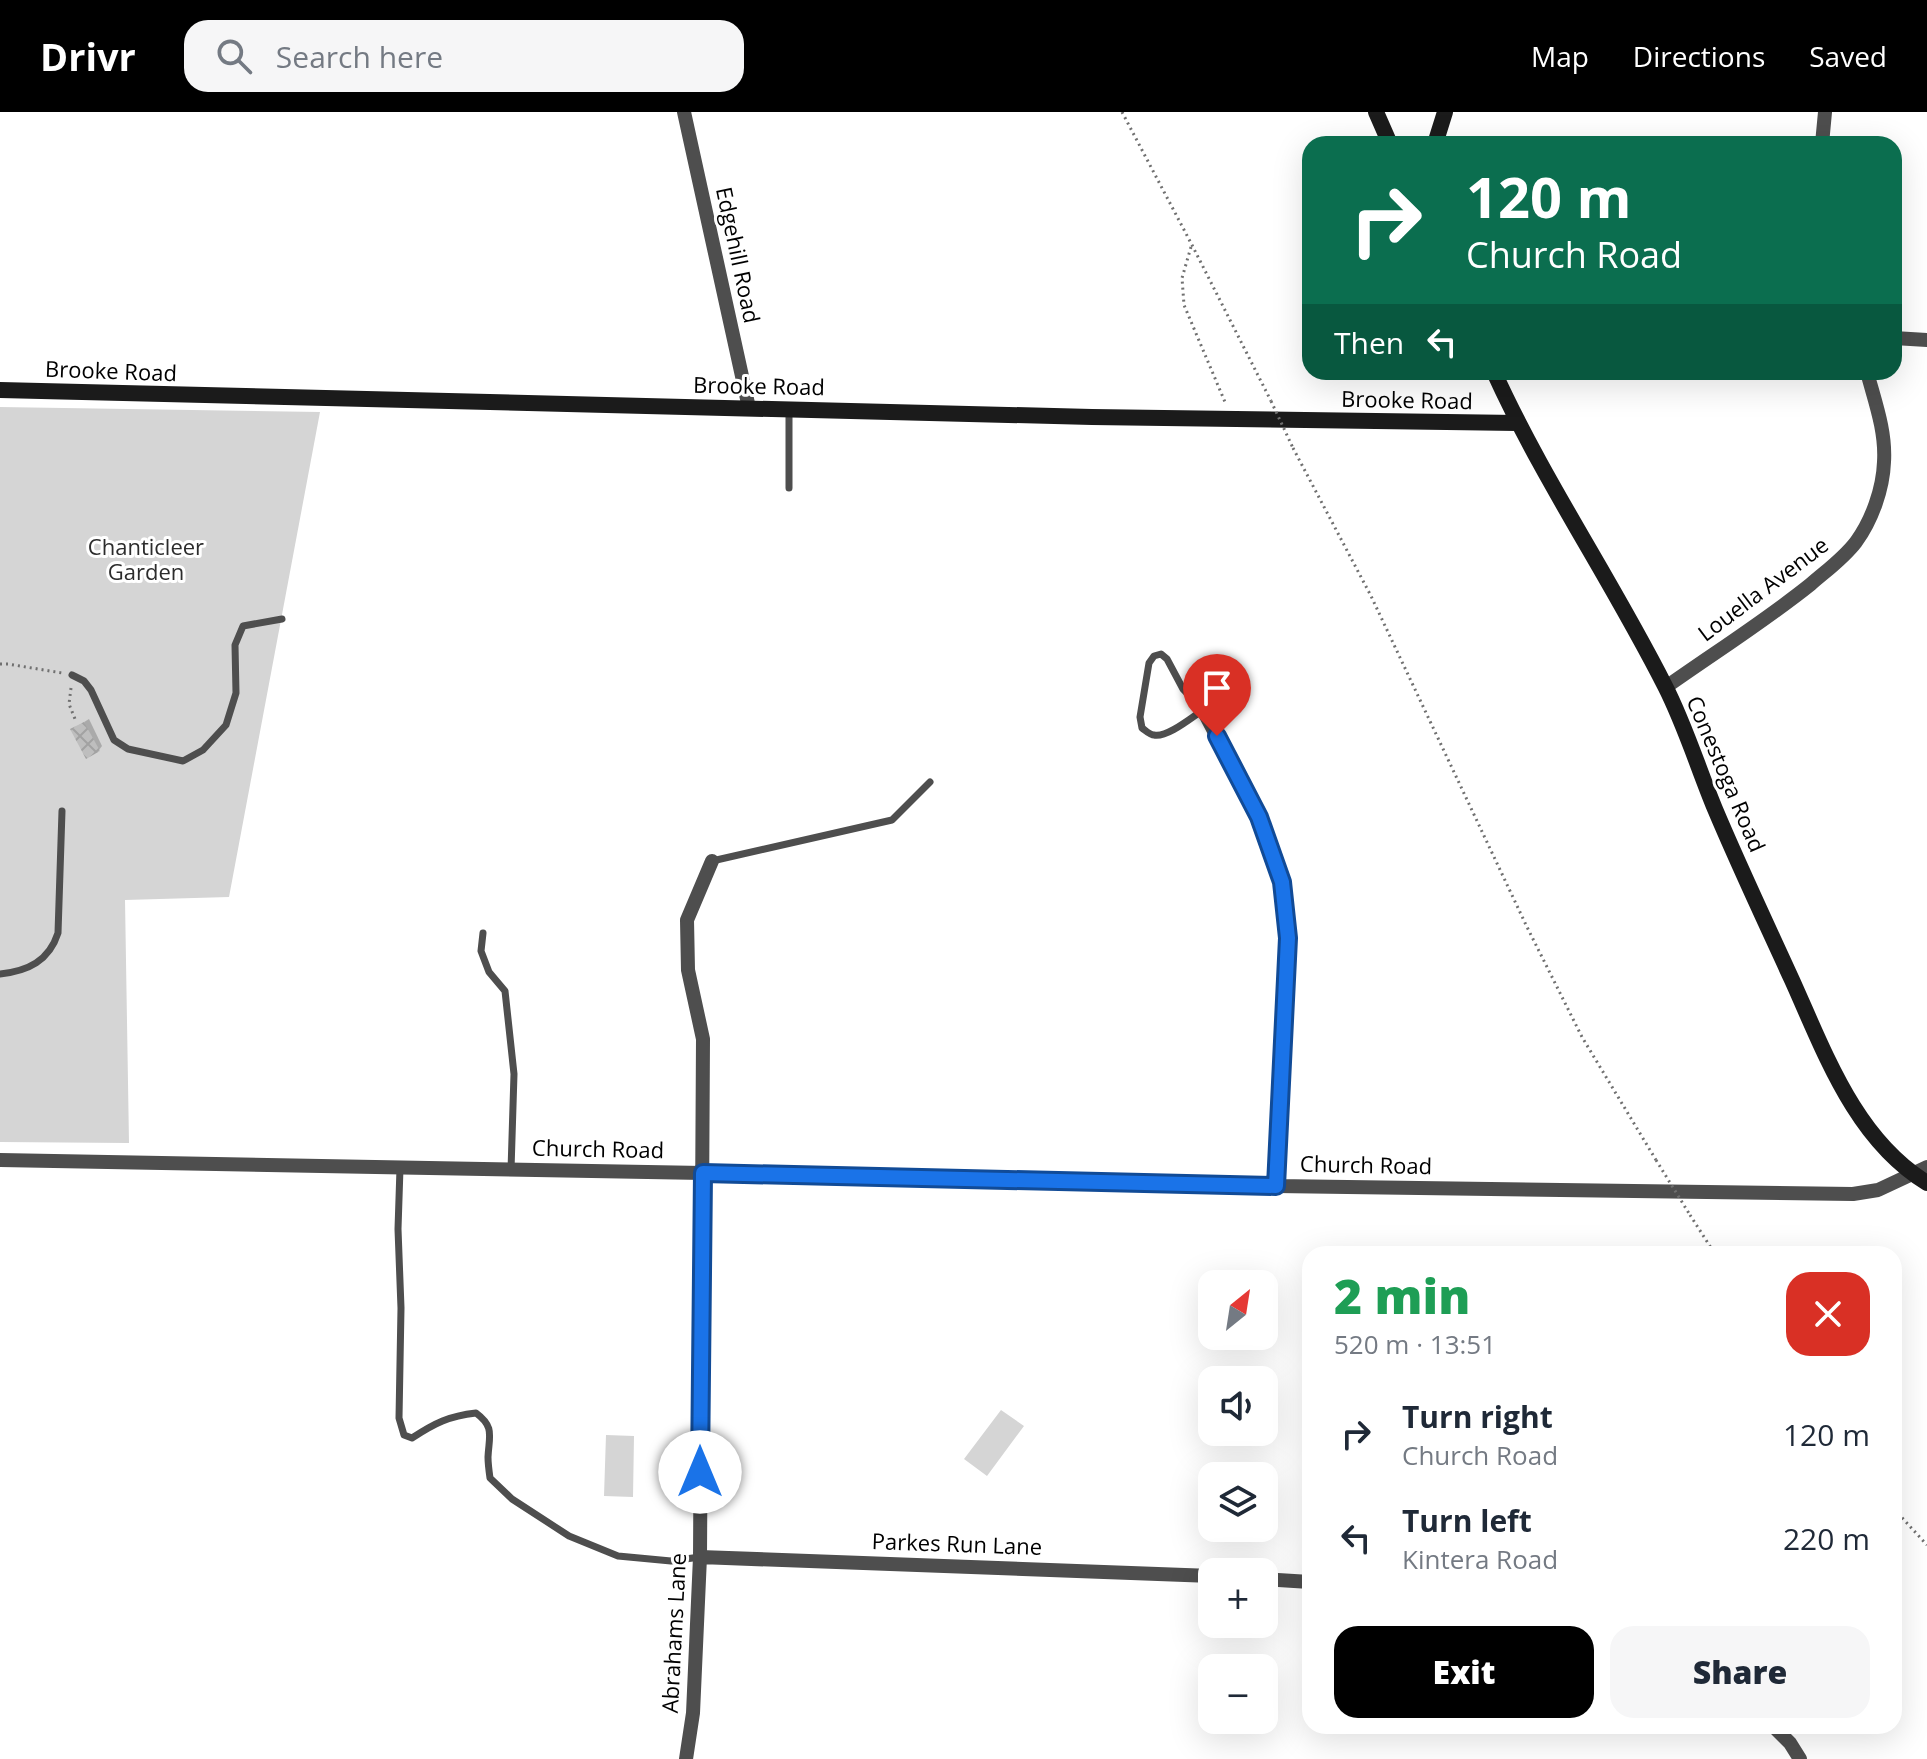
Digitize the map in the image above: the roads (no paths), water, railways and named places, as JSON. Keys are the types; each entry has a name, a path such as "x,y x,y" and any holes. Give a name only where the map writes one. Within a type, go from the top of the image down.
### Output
{"main road":[{"path":"1376,112 1386,136"},
{"path":"1438,136 1445,112"},
{"name":"Conestoga Road","path":"1498,380 1517,423 1666,687 1716,811 1853,1109 1880,1142 1919,1170 1927,1183"},
{"name":"Brooke Road","path":"0,390 1233,420 1517,423"}],"street":[{"name":"Edgehill Road","path":"684,112 749,408"},
{"path":"1823,136 1825,112"},
{"path":"1902,338 1927,340"},
{"name":"Louella Avenue","path":"1666,687 1784,605 1841,559 1857,540 1881,488 1884,463 1883,432 1869,380"},
{"path":"1203,710 1259,817 1282,882 1288,938 1276,1186"},
{"name":"Abrahams Lane","path":"686,1759 693,1713 700,1557 703,1173 703,1039 688,970 687,920 712,861"},
{"name":"Church Road","path":"0,1160 1276,1186 1853,1194 1896,1183 1919,1170 1927,1158"},
{"name":"Parkes Run Lane","path":"700,1557 1198,1575"},
{"path":"1278,1580 1302,1581"},
{"path":"1781,1734 1800,1759"}],"lane":[{"path":"789,409 789,488"},
{"path":"72,675 84,681 91,690 114,740 128,749 183,761 203,750 226,725 236,693 235,645 243,626 282,619"},
{"path":"1161,654 1167,659 1183,689 1203,710 1159,736 1142,728 1140,717 1149,663 1154,656 1161,654"},
{"path":"712,861 892,820 930,782"},
{"path":"0,974 13,973 35,964 43,959 55,942 58,933 62,811"},
{"path":"483,933 481,951 489,972 505,991 514,1074 511,1170"},
{"path":"400,1168 399,1418 404,1435 412,1438 434,1423 456,1415 476,1413 486,1420 491,1434 488,1457 490,1478 512,1499 569,1536 618,1556 671,1561 700,1557"}],"park label":[{"name":"Chanticleer Garden","path":"146,560"}]}
